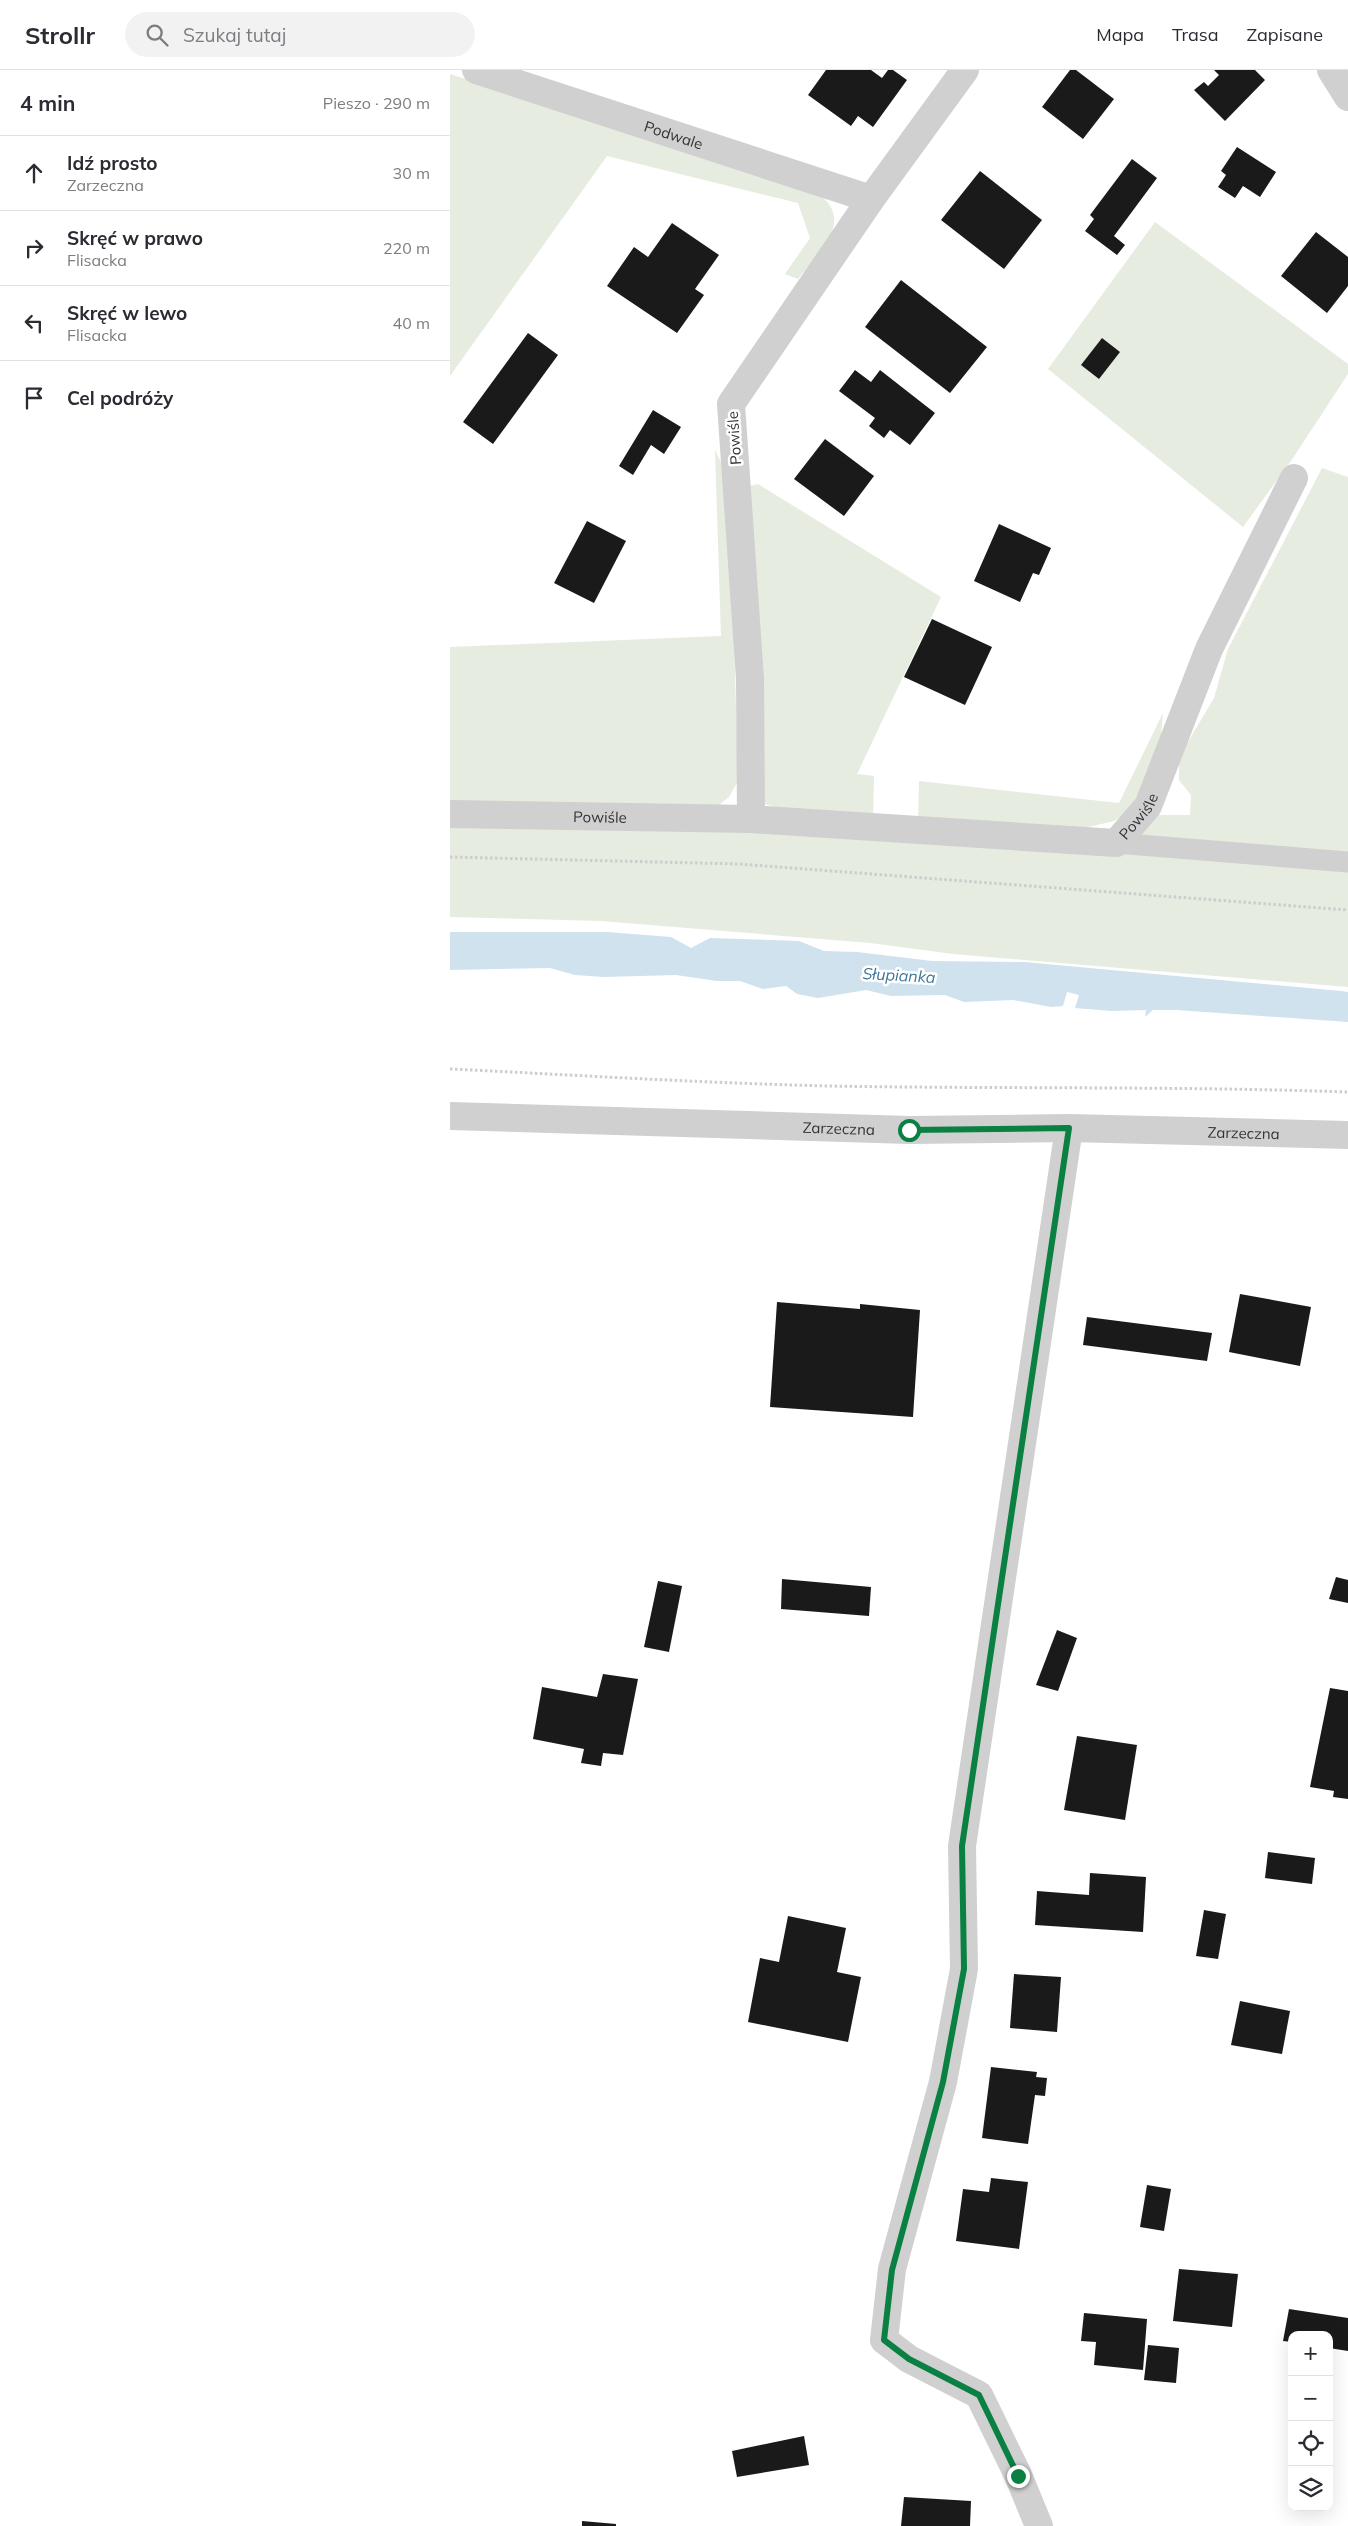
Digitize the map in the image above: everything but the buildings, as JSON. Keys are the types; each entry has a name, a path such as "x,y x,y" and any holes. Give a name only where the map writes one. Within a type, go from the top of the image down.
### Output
{"street":[{"name":"Podwale","path":"476,70 871,199"},
{"name":"Powiśle","path":"751,820 750,680 731,404 871,199 965,70"},
{"path":"1331,70 1348,97"},
{"name":"Powiśle","path":"450,814 751,820 1116,843 1148,806 1209,649 1294,478"},
{"name":"Zarzeczna","path":"450,1116 909,1130 1069,1128 1348,1135"},
{"path":"1039,2526 1018,2476 979,2395 909,2359 884,2340 892,2270 943,2082 964,1969 962,1846 1069,1128"}],"lane":[{"path":"1116,843 1348,862"}],"path":[{"path":"450,856 739,864 1348,910"},
{"path":"450,1068 708,1083 828,1086 1242,1088 1348,1092"}],"shaded area":[{"path":"450,74 820,195 830,206 834,216 829,238 823,249 798,279 785,274 810,238 798,203 607,156 450,376"},
{"path":"1155,222 1348,364 1348,374 1293,458 1243,527 1048,369"},
{"path":"715,450 726,473 733,602 738,781 729,797 714,809 450,805 450,647 721,636"},
{"path":"1322,468 1348,477 1348,856 1135,836 1158,815 1190,815 1191,795 1179,780 1179,757 1214,698 1228,649"},
{"path":"758,484 941,597 857,774 874,776 873,818 788,811 761,803 750,486"},
{"path":"1163,713 1160,746 1146,787 1127,813 1114,821 1076,830 918,822 919,781 1119,803"},
{"path":"450,824 752,828 1112,849 1348,870 1348,987 953,954 870,943 601,921 450,917"}],"water":[{"name":"Słupianka","path":"450,932 607,932 671,937 691,948 710,938 799,941 824,951 857,952 932,961 1024,962 1341,991 1348,992 1348,1022 1176,1010 1153,1010 1145,1017 1146,1010 1111,1011 1075,1008 1079,995 1067,992 1063,1006 1051,1007 1013,1000 964,1002 945,995 891,996 866,990 818,998 797,994 786,986 763,989 740,981 717,981 676,975 604,977 575,975 550,968 450,970"}],"route":[{"path":"909,1130 1069,1128 962,1846 964,1969 943,2082 892,2270 884,2340 909,2359 979,2395 1018,2476"}]}
